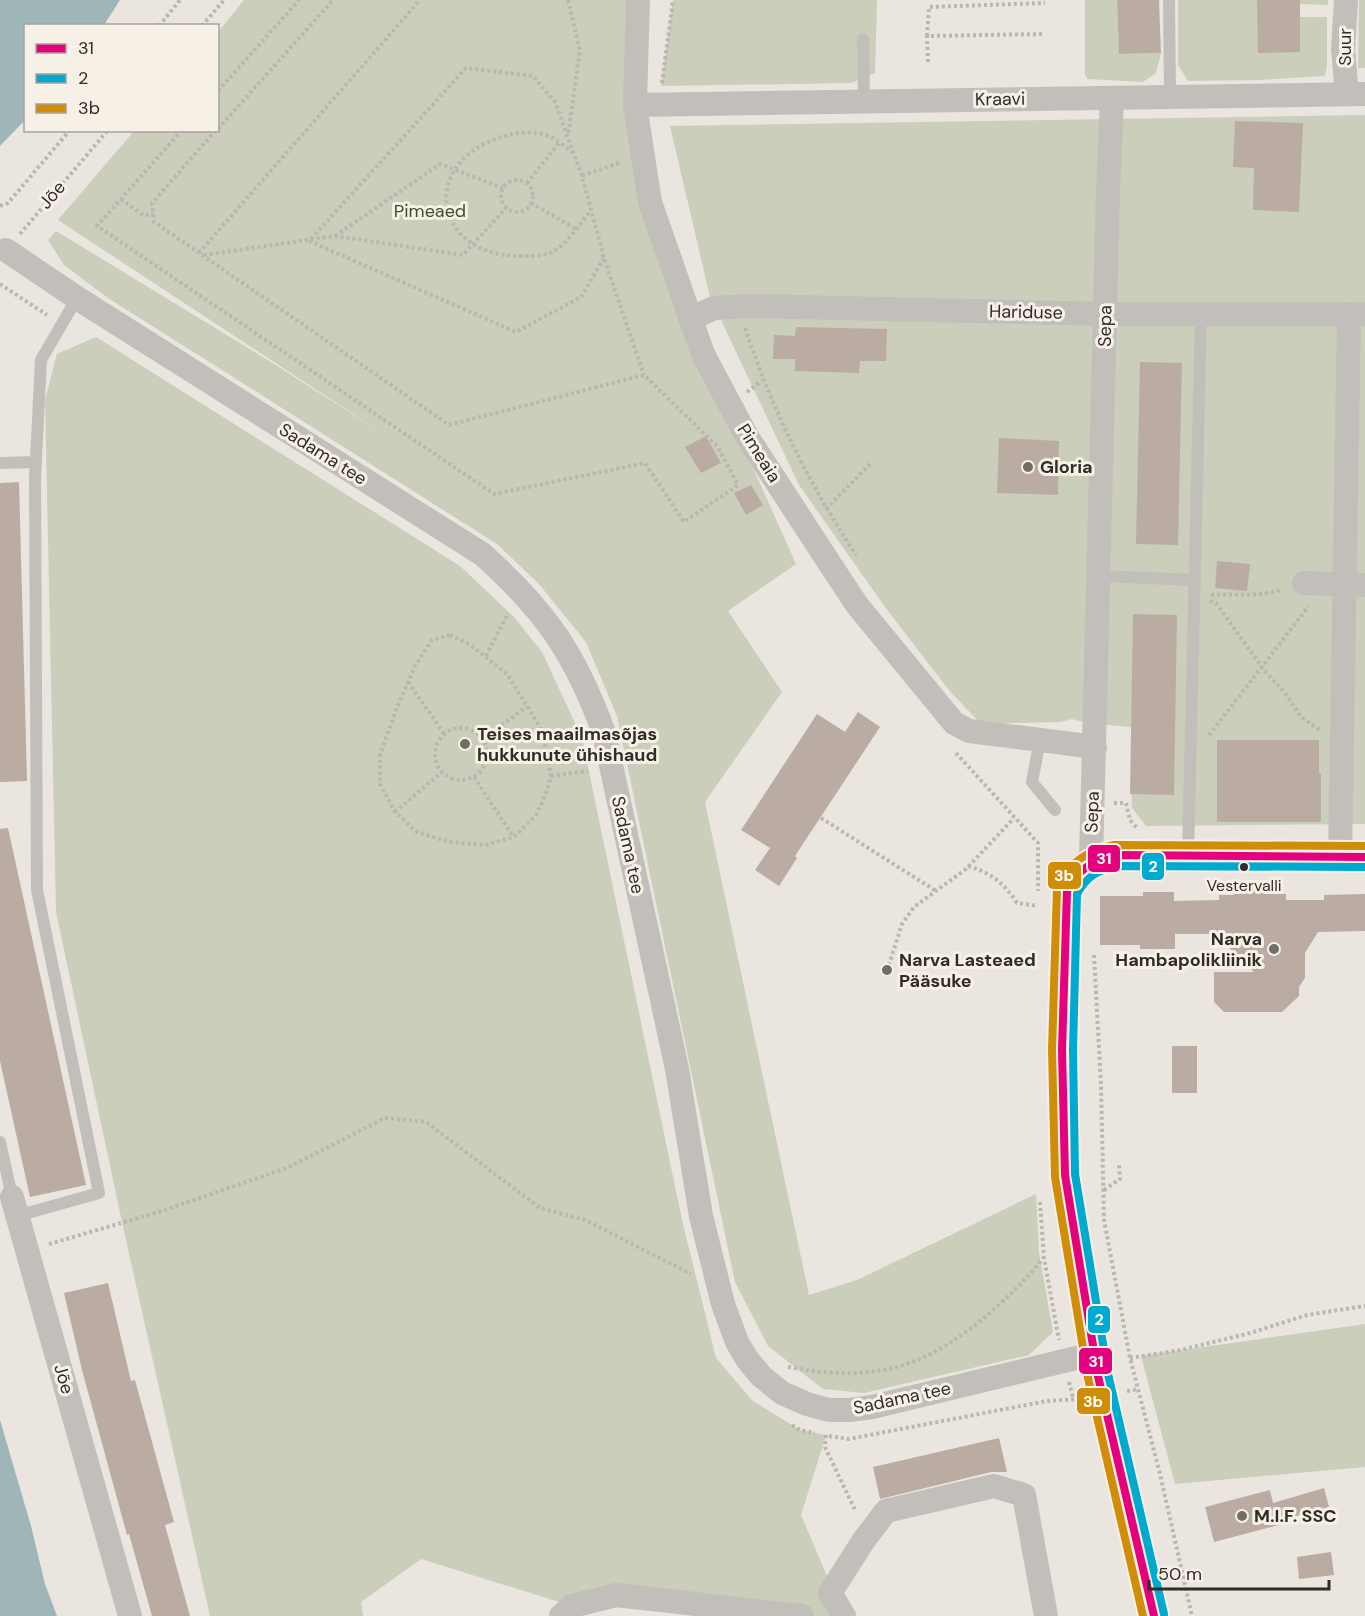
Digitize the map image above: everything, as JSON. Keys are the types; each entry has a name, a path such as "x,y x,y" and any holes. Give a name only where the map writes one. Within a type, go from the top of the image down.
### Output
{"street":[{"name":"Pimeaia","path":"638,0 647,105 650,202 703,354 746,435 857,605 954,723 969,731 1095,747"},
{"name":"Suur","path":"1346,0 1343,49 1356,94"},
{"name":"Kraavi","path":"647,105 1356,94"},
{"name":"Sepa","path":"1091,862 1112,98"},
{"name":"Sadama tee","path":"3,256 76,298 482,554 531,601 570,655 584,682 604,732 677,1069 701,1216 723,1304 737,1342 761,1376 782,1393 807,1404 829,1410 850,1410 872,1407 1093,1354"},
{"name":"Hariduse","path":"690,319 714,308 738,307 1105,314 1357,314"},
{"path":"1154,1616 1093,1354 1065,1175 1062,1050 1067,891 1081,869 1091,862 1116,855 1353,857 1341,740 1335,584 1357,314"},
{"name":"Jõe","path":"14,1206 130,1616"},
{"path":"844,1616 830,1593 864,1540 886,1511 994,1486 1024,1495 1046,1616"},
{"path":"561,1616 572,1606 616,1595 802,1616"}],"lane":[{"path":"1169,0 1170,97"},
{"path":"863,39 864,101"},
{"path":"14,1206 99,1193 37,890 36,462 41,360 76,298"},
{"path":"1188,855 1201,314"},
{"path":"0,463 36,462"},
{"path":"1099,576 1195,580"},
{"path":"1040,740 1032,782 1055,810"},
{"name":"Jõe","path":"0,1142 14,1206"}],"path":[{"path":"161,24 180,0"},
{"path":"204,24 224,0"},
{"path":"219,90 299,0"},
{"path":"219,128 333,0"},
{"path":"201,254 420,0"},
{"path":"567,0 580,51 568,136"},
{"path":"647,105 673,0"},
{"path":"928,62 929,7 1045,3"},
{"path":"927,36 1045,34"},
{"path":"180,132 97,226 494,494 645,463 684,522 738,485 717,446 644,375 603,258 582,176 568,136 555,102 533,76 466,68 309,241"},
{"path":"0,206 8,203 68,132"},
{"name":"Jõe","path":"3,256 106,132"},
{"path":"215,132 152,203 154,222 449,425 644,375"},
{"path":"574,154 549,136 528,133 505,135 486,142 468,154 456,168 446,190 446,207 451,222 462,236 478,249 500,255 524,256 549,253 566,241 591,210"},
{"path":"526,183 559,143"},
{"path":"335,236 440,164 456,168 503,188"},
{"path":"582,176 619,164"},
{"path":"513,180 526,183 532,189 531,203 521,212 506,208 501,200 503,188 513,180"},
{"path":"121,199 143,215 153,214"},
{"path":"531,203 576,229"},
{"path":"201,254 335,236 463,255 506,208"},
{"path":"309,241 516,332 581,297 603,258"},
{"path":"0,284 61,324"},
{"path":"738,307 778,416 806,474 862,565"},
{"path":"826,509 872,462"},
{"path":"1195,596 1222,594 1249,596 1335,584"},
{"path":"1190,759 1262,667 1335,584"},
{"path":"1195,596 1216,603 1301,717 1328,734 1335,730 1341,740"},
{"path":"486,656 509,611"},
{"path":"450,635 469,644 507,674 542,730 550,776 546,794 536,815 514,837 485,845 449,842 417,832 395,812 380,784 380,755 408,682 432,640 450,635"},
{"path":"408,682 445,735"},
{"path":"482,739 527,707"},
{"path":"468,729 482,739 487,755 481,771 474,777 457,780 442,772 436,757 436,748 445,735 452,730 468,729"},
{"path":"550,776 589,771 587,760"},
{"path":"395,812 442,772"},
{"path":"474,777 514,837"},
{"path":"821,818 936,891"},
{"path":"887,971 902,924 914,907 968,866 1014,818"},
{"path":"968,866 979,869 994,878 1007,888 1017,903 1038,906"},
{"path":"1094,950 1101,1085 1104,1220 1130,1359 1160,1474 1192,1616"},
{"path":"28,1251 159,1212 288,1168 385,1118 426,1122 540,1208 585,1220 697,1277 694,1265"},
{"path":"1103,1190 1120,1179 1119,1165"},
{"path":"747,1359 824,1373 860,1374 897,1368 935,1353 957,1340 1025,1281 1044,1258 1062,1361 1074,1400"},
{"path":"1130,1359 1181,1350 1250,1333 1307,1315 1365,1306"}],"green space":[{"name":"Pimeaed","path":"244,0 631,0 628,109 724,403 796,564 728,611 782,692 705,802 809,1295 857,1280 1036,1194 1039,1252 1053,1332 1029,1355 864,1393 823,1389 768,1346 735,1282 617,716 586,642 539,584 497,544 108,298 64,265 48,240 56,231 271,362 382,433 58,220 133,132 219,132 219,31"},
{"path":"673,0 877,0 875,73 851,83 661,86"},
{"path":"1085,0 1117,0 1119,54 1161,53 1156,73 1143,82 1087,79 1085,74"},
{"path":"1178,0 1328,0 1328,5 1300,4 1300,17 1327,17 1325,76 1188,81 1178,65"},
{"path":"1359,0 1365,0 1365,68 1358,68"},
{"path":"1365,115 1365,824 1146,826 1132,808 1131,727 1087,723 1072,719 1060,722 981,724 948,689 885,607 799,485 710,297 670,126"},
{"path":"96,337 460,566 514,617 542,652 582,738 682,1220 716,1358 753,1401 800,1430 826,1435 801,1515 844,1616 802,1616 616,1595 572,1606 421,1559 361,1602 363,1616 210,1616 56,912 45,400 57,354"},
{"path":"1365,1324 1365,1467 1175,1484 1141,1356"}],"water":[{"path":"0,0 120,0 105,24 24,24 24,121 0,146"},
{"path":"0,1420 31,1526 45,1584 57,1616 0,1616"}],"building":[{"path":"1117,0 1159,0 1161,53 1119,54"},
{"path":"1257,0 1300,0 1300,52 1258,53"},
{"path":"1235,121 1303,123 1299,212 1253,210 1254,168 1233,167"},
{"path":"796,327 887,329 886,361 860,361 859,373 795,371 795,359 773,359 774,335 795,336"},
{"path":"1140,362 1182,363 1178,545 1136,544"},
{"path":"706,436 721,463 701,473 685,447"},
{"name":"Gloria","path":"999,438 1059,441 1058,495 997,493"},
{"path":"19,482 27,781 0,782 0,483"},
{"path":"751,485 763,505 746,515 734,493"},
{"path":"1217,561 1250,564 1247,591 1215,588"},
{"path":"1133,614 1177,615 1174,795 1130,794"},
{"path":"858,712 880,727 795,856 797,858 779,886 755,870 770,848 741,830 817,714 845,732"},
{"path":"1217,740 1319,740 1321,822 1217,822"},
{"path":"8,828 86,1185 30,1197 0,1061 0,829"},
{"name":"Narva Hambapolikliinik","path":"1282,887 1282,894 1286,894 1286,900 1324,900 1324,895 1365,894 1365,931 1318,932 1305,953 1305,978 1299,987 1299,996 1282,1012 1224,1012 1214,1002 1214,972 1254,972 1215,934 1175,934 1175,949 1140,949 1140,945 1100,945 1100,896 1143,896 1143,892 1174,892 1174,901 1219,900 1219,895 1233,895 1241,888"},
{"path":"1172,1046 1197,1046 1197,1093 1172,1093"},
{"path":"108,1283 131,1381 135,1380 174,1522 165,1525 190,1616 152,1616 129,1534 127,1535 82,1370 64,1293"},
{"path":"999,1438 1007,1472 991,1472 880,1499 873,1467"},
{"name":"M.I.F. SSC","path":"1324,1488 1329,1507 1278,1521 1279,1525 1214,1542 1205,1507 1270,1490 1273,1503"},
{"path":"1331,1552 1334,1575 1299,1579 1297,1557"}],"transit line":[{"name":"3b","path":"1143,1616 1088,1378 1055,1177 1052,1050 1057,888 1067,871 1080,859 1087,854 1114,845 1365,846"},
{"name":"31","path":"1154,1616 1098,1376 1065,1175 1062,1050 1067,891 1071,883 1087,867 1116,855 1365,857"},
{"name":"2","path":"1164,1614 1108,1374 1075,1174 1073,1050 1077,894 1094,875 1117,866 1365,867"}],"place":[{"name":"Gloria","path":"1028,467"},
{"name":"Teises maailmasõjas hukkunute ühishaud","path":"465,744"},
{"name":"Vestervalli","path":"1244,867"},
{"name":"Narva Hambapolikliinik","path":"1274,949"},
{"name":"Narva Lasteaed Pääsuke","path":"887,970"},
{"name":"M.I.F. SSC","path":"1242,1516"}]}
